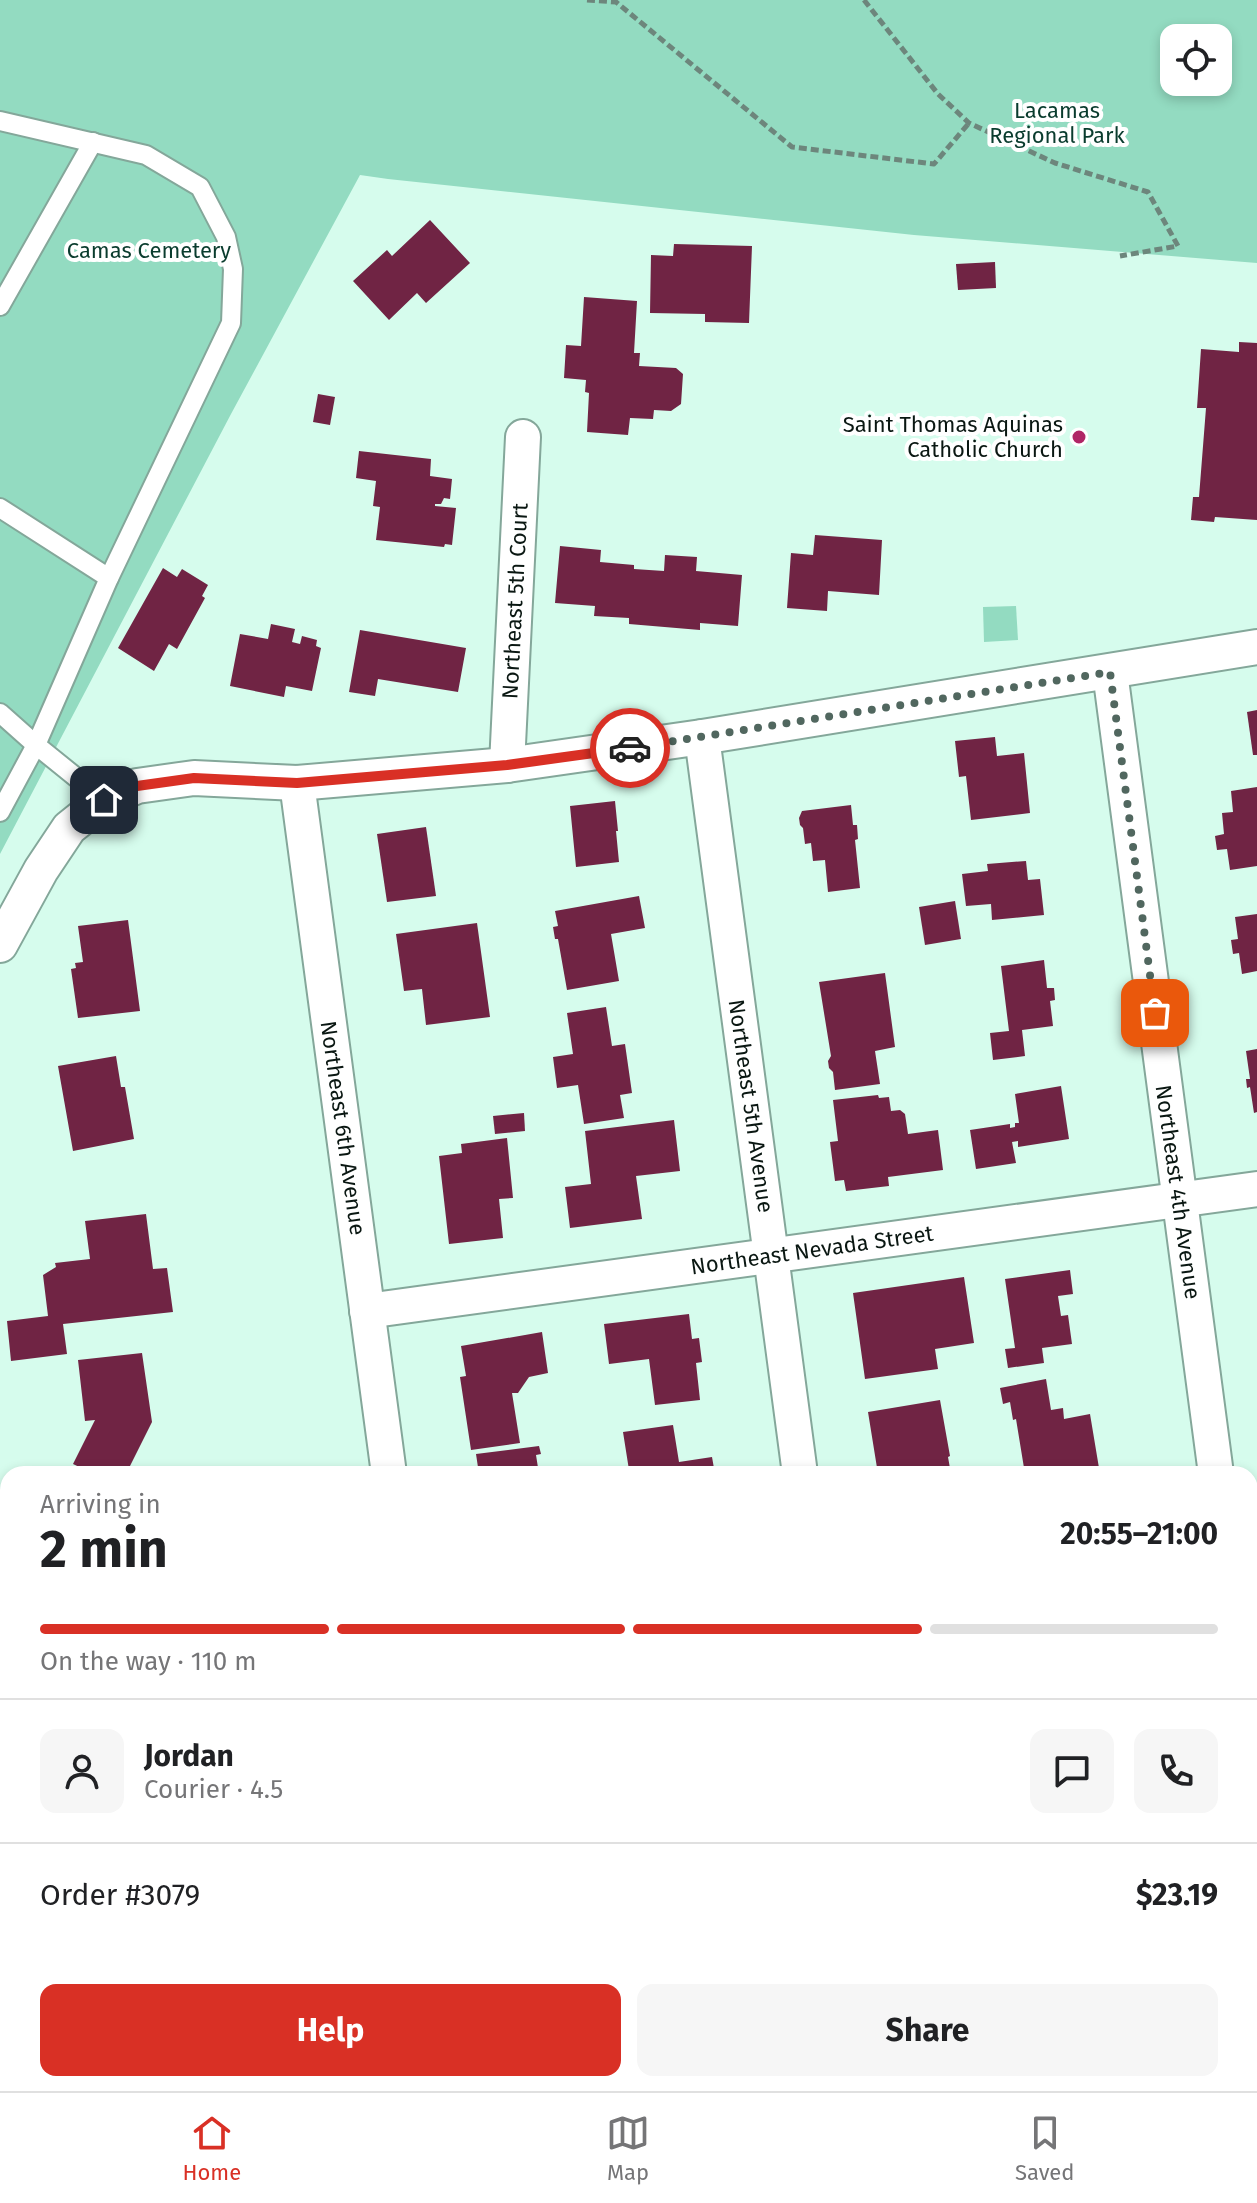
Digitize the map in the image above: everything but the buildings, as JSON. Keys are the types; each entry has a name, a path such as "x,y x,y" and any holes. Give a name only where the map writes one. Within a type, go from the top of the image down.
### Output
{"street":[{"name":"Northeast 5th Court","path":"507,765 523,437"},
{"path":"0,945 41,870 69,828 104,800 137,786 194,778 297,783 507,765 702,737 1257,647"},
{"name":"Northeast 4th Avenue","path":"1110,672 1215,1466"},
{"name":"Northeast 5th Avenue","path":"702,737 799,1466"},
{"name":"Northeast 6th Avenue","path":"297,783 388,1466"},
{"name":"Northeast Nevada Street","path":"367,1311 1257,1189"}],"lane":[{"path":"0,121 146,155 200,187 226,237 233,269 231,323 109,578 36,745 0,812"},
{"path":"0,306 93,142"},
{"path":"0,508 109,578"},
{"path":"0,713 104,800"}],"path":[{"path":"587,0 616,2 792,147 934,164 969,123"},
{"path":"864,0 938,94 969,123 1055,163 1148,192 1178,246 1120,256"}],"green space":[{"name":"Lacamas Regional Park","path":"0,0 1257,0 1257,263 914,235 360,175 0,854"},
{"path":"1016,606 1018,640 984,642 983,607"}],"way so far":[{"path":"630,748 1110,672 1155,1013"}],"place":[{"name":"Saint Thomas Aquinas Catholic Church","path":"1079,437"}],"route":[{"path":"104,800 137,786 194,778 297,783 507,765 630,748"}],"park label":[{"name":"Camas Cemetery","path":"149,250"}]}
